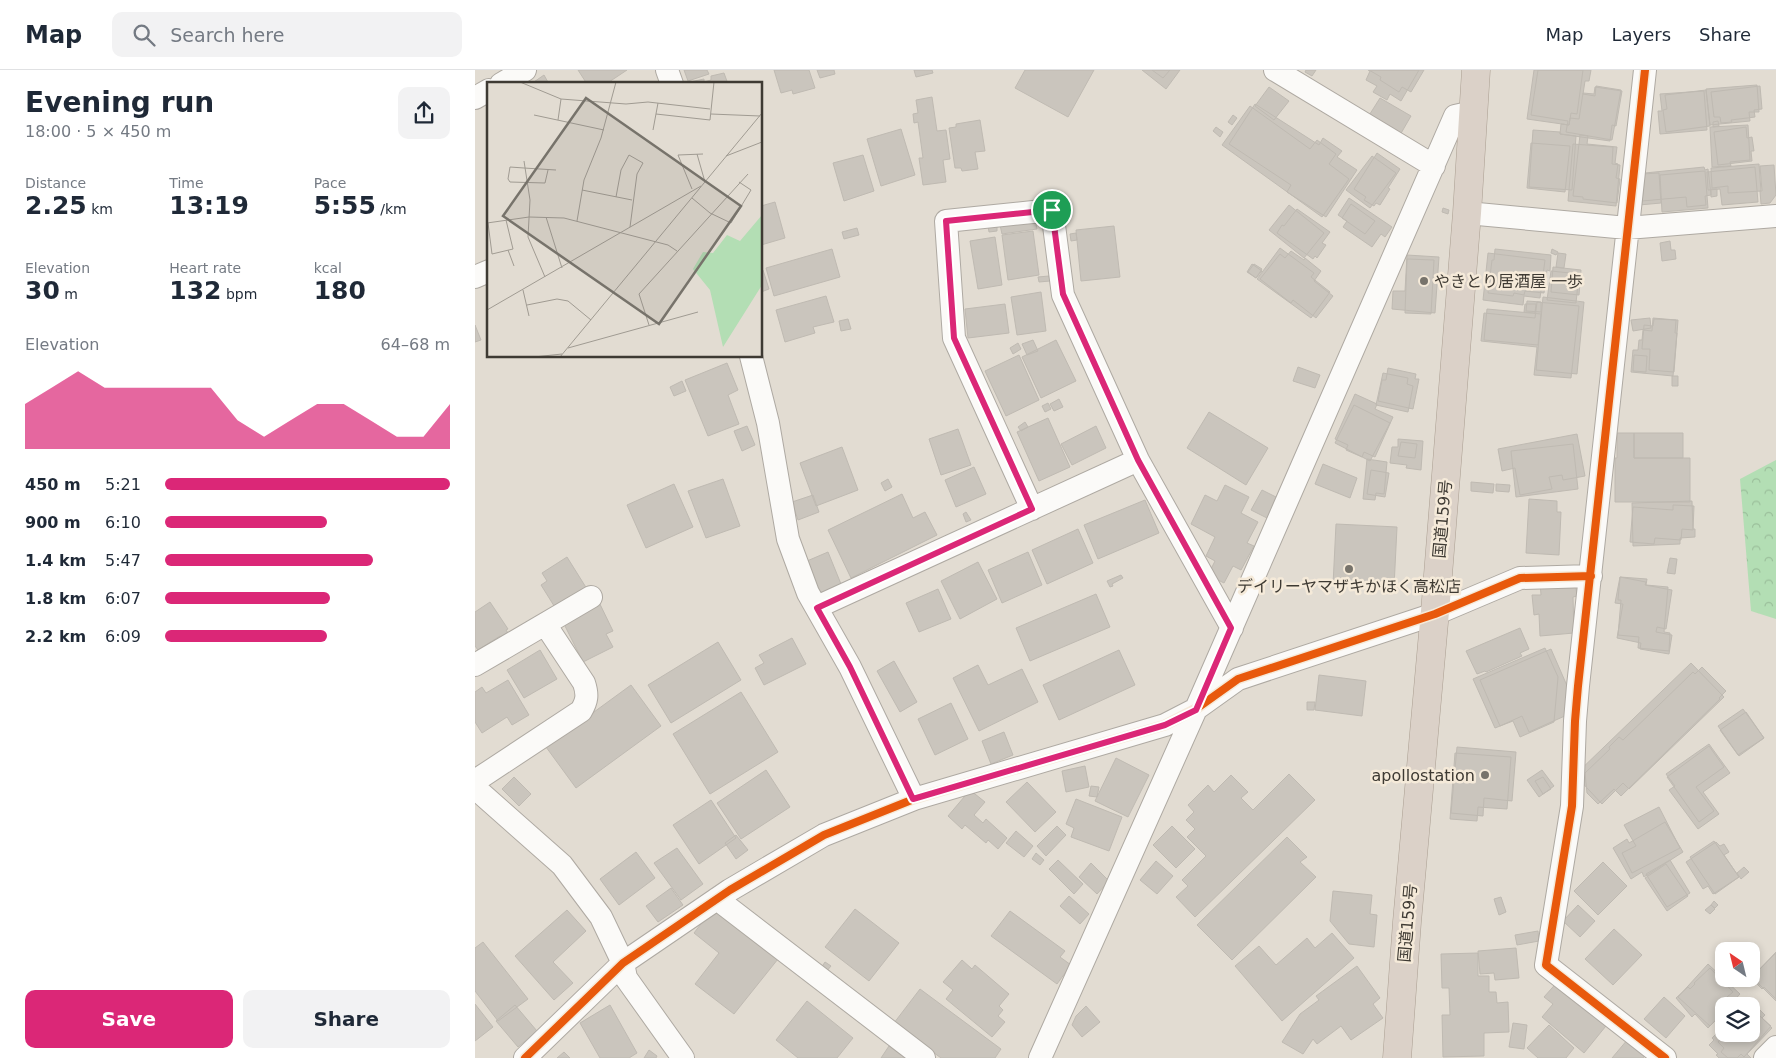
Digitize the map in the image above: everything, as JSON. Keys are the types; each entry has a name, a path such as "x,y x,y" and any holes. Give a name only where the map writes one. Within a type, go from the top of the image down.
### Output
{"highway":[{"name":"国道159号","path":"1397,1058 1467,213 1474,71"}],"street":[{"path":"504,82 525,70"},
{"path":"1275,70 1434,166"},
{"path":"1645,70 1575,721 1572,806 1546,965 1665,1058"},
{"path":"475,98 487,91"},
{"path":"1039,1058 1196,710 1455,116 1473,112"},
{"path":"1032,509 954,338 946,221 1052,210 1063,294 1138,460 1231,628"},
{"path":"1467,213 1627,228 1776,216"},
{"path":"475,277 487,272"},
{"path":"752,358 768,423 788,539 808,593 850,667 913,799"},
{"path":"817,608 1138,460"},
{"path":"525,1058 623,963 717,899 824,835 913,799 1165,725 1196,710 1238,679 1435,614 1520,578 1591,576"},
{"path":"475,665 591,597"},
{"path":"475,781 581,711 587,702 587,692 584,683 545,624"},
{"path":"475,788 562,865 601,917 623,963 626,978 683,1058"},
{"path":"717,899 925,1058"},
{"path":"1765,1058 1776,1047"}],"green space":[{"path":"1776,460 1776,619 1751,611 1740,479"}],"building":[{"path":"578,70 627,70 609,82 586,82"},
{"path":"684,70 707,70 709,74 688,81"},
{"path":"774,70 809,70 815,88 793,94 792,90 781,93"},
{"path":"817,70 834,70 835,74 820,78"},
{"path":"914,70 932,70 933,73 916,77"},
{"path":"1025,70 1094,70 1068,117 1015,88"},
{"path":"1142,70 1180,70 1166,89"},
{"path":"1152,70 1170,70 1163,78"},
{"path":"1306,70 1316,70 1312,76 1305,72"},
{"path":"1368,70 1419,70 1401,101 1390,94 1387,100 1373,92 1377,86 1366,80 1370,71"},
{"path":"1369,70 1424,70 1411,92 1402,87 1399,92 1380,80 1381,77"},
{"path":"1534,70 1583,70 1577,114 1571,113 1569,125 1527,119"},
{"path":"1538,70 1591,70 1589,81 1585,81 1583,94 1595,96 1596,86 1621,90 1612,140 1566,132 1568,121 1531,115"},
{"path":"724,73 727,82 704,82 711,80 711,76"},
{"path":"544,75 548,82 534,82"},
{"path":"704,79 704,82 690,82"},
{"path":"1757,85 1759,112 1749,112 1750,121 1710,125 1706,89"},
{"path":"1760,86 1762,109 1754,110 1755,117 1721,123 1720,117 1714,117 1711,92"},
{"path":"1269,87 1289,101 1274,120 1255,106"},
{"path":"1595,87 1622,91 1616,126 1612,125 1610,141 1560,134 1561,124 1569,125 1570,118 1579,119 1583,93 1594,94"},
{"path":"1706,90 1710,126 1666,132 1663,110 1667,109 1665,95"},
{"path":"1704,91 1707,130 1660,134 1658,111 1662,111 1660,94"},
{"path":"932,97 937,131 946,130 950,159 943,160 946,182 923,185 919,158 923,158 918,122 914,123 913,114 918,113 916,100"},
{"path":"1380,98 1411,116 1400,135 1368,117"},
{"path":"1255,104 1319,145 1323,138 1342,151 1337,157 1357,170 1326,217 1287,192 1291,185 1229,144"},
{"path":"1250,106 1310,149 1317,140 1336,154 1329,164 1349,179 1322,217 1222,145"},
{"path":"1233,115 1237,118 1232,125 1228,122"},
{"path":"980,120 985,151 975,152 978,169 962,171 961,168 955,168 949,128 956,127 956,124"},
{"path":"1718,121 1719,126 1713,127 1713,122"},
{"path":"1748,125 1750,160 1730,162 1731,166 1712,167 1710,127"},
{"path":"1216,127 1223,132 1220,137 1213,131"},
{"path":"1746,127 1747,138 1752,137 1754,151 1751,151 1752,161 1718,165 1714,132"},
{"path":"901,129 915,175 881,186 867,139"},
{"path":"1533,130 1560,132 1560,134 1576,136 1572,190 1529,187"},
{"path":"1580,135 1588,136 1587,144 1617,147 1615,163 1618,164 1616,178 1620,179 1617,203 1573,196"},
{"path":"1531,143 1570,146 1565,192 1527,188"},
{"path":"1573,144 1613,147 1612,164 1620,165 1616,206 1568,201"},
{"path":"1377,153 1400,169 1380,205 1376,203 1374,206 1364,200 1366,197 1354,189"},
{"path":"863,155 874,191 844,201 833,163"},
{"path":"1372,156 1396,173 1370,208 1346,190"},
{"path":"1759,164 1761,191 1728,193 1728,186 1712,188 1711,168"},
{"path":"1774,165 1776,195 1770,203 1761,204 1760,166"},
{"path":"1704,167 1705,170 1708,169 1711,195 1705,196 1706,205 1687,207 1686,197 1642,201 1645,173"},
{"path":"1755,167 1758,202 1722,205 1720,189 1708,190 1707,172"},
{"path":"1705,171 1708,208 1662,212 1660,175"},
{"path":"1659,173 1661,203 1639,205 1642,174"},
{"path":"1711,189 1717,189 1717,196 1711,197"},
{"path":"1349,198 1392,227 1385,237 1381,234 1372,247 1343,227 1347,221 1338,215"},
{"path":"775,202 785,238 763,244 763,205"},
{"path":"1351,204 1375,221 1365,234 1342,218"},
{"path":"1289,205 1324,233 1304,258 1269,230"},
{"path":"1443,208 1449,210 1448,214 1442,212"},
{"path":"1297,209 1330,232 1322,243 1326,245 1317,258 1315,256 1313,259 1277,233"},
{"path":"1035,219 1037,229 1002,234 1000,225"},
{"path":"997,225 997,231 989,232 988,226"},
{"path":"1114,226 1120,277 1081,281 1076,230"},
{"path":"857,228 859,235 844,239 842,232"},
{"path":"1033,231 1039,275 1008,280 1002,235"},
{"path":"1076,233 1077,240 1071,241 1070,234"},
{"path":"995,237 1002,285 978,289 970,241"},
{"path":"1670,241 1671,250 1675,250 1676,259 1662,261 1660,243"},
{"path":"1280,248 1314,273 1311,277 1330,292 1311,318 1257,279"},
{"path":"832,249 840,277 774,296 766,268"},
{"path":"1495,249 1551,255 1550,271 1547,270 1544,293 1525,291 1524,295 1514,293 1513,296 1488,293"},
{"path":"1552,249 1558,252 1556,255 1551,253"},
{"path":"1291,251 1304,260 1305,258 1321,271 1314,281 1333,296 1316,318 1293,300 1291,303 1260,279 1280,254 1285,258"},
{"path":"1488,253 1545,260 1540,298 1524,296 1523,305 1483,300"},
{"path":"1558,253 1566,254 1564,268 1556,267"},
{"path":"1407,255 1439,257 1435,313 1392,309 1393,291 1405,291"},
{"path":"1407,259 1434,260 1431,314 1405,313"},
{"path":"1252,264 1262,271 1256,278 1247,272"},
{"path":"1254,264 1262,269 1256,278 1248,272"},
{"path":"1553,267 1581,270 1579,295 1551,292"},
{"path":"763,270 769,289 763,291"},
{"path":"1551,271 1579,274 1576,303 1547,300"},
{"path":"1049,276 1050,281 1039,282 1038,277"},
{"path":"1041,292 1046,331 1017,335 1011,297"},
{"path":"826,296 834,322 813,327 815,333 785,342 776,310"},
{"path":"1543,297 1584,302 1577,374 1536,370"},
{"path":"1527,301 1541,302 1541,312 1526,311"},
{"path":"1537,302 1579,306 1571,378 1534,375 1537,347 1481,341 1484,313 1535,318"},
{"path":"1005,304 1009,333 968,338 965,309"},
{"path":"1525,304 1536,304 1535,313 1524,312"},
{"path":"1487,309 1541,314 1538,345 1484,340"},
{"path":"1650,318 1651,328 1633,331 1631,320"},
{"path":"1653,318 1676,320 1675,333 1677,333 1673,376 1631,372 1633,350 1638,350 1643,330 1652,331"},
{"path":"848,319 851,329 841,331 839,321"},
{"path":"1654,319 1678,320 1674,372 1649,370 1650,349 1642,349 1644,325 1653,326"},
{"path":"475,325 481,340 475,342"},
{"path":"1033,340 1038,351 1027,355 1022,344"},
{"path":"1056,340 1076,381 1041,398 1022,357"},
{"path":"1018,343 1021,349 1013,354 1010,348"},
{"path":"1019,355 1039,400 1006,416 985,371"},
{"path":"1634,355 1647,356 1646,372 1633,371"},
{"path":"727,363 738,390 728,395 739,424 708,436 685,380"},
{"path":"1298,367 1320,375 1315,388 1293,381"},
{"path":"1388,368 1416,374 1415,379 1419,379 1413,409 1378,401 1382,380 1386,380"},
{"path":"1383,373 1408,378 1407,384 1413,386 1408,412 1376,405"},
{"path":"1672,376 1678,376 1678,386 1672,386"},
{"path":"682,381 686,391 674,396 670,387"},
{"path":"1355,394 1377,404 1375,409 1393,417 1375,457 1364,452 1362,457 1346,450 1348,445 1335,439"},
{"path":"1059,399 1063,407 1054,411 1050,404"},
{"path":"1048,403 1051,409 1045,412 1042,406"},
{"path":"1354,405 1390,423 1370,461 1335,443"},
{"path":"1209,412 1268,448 1246,485 1187,448"},
{"path":"1048,418 1070,467 1039,481 1017,432"},
{"path":"1025,422 1028,427 1021,431 1018,427"},
{"path":"747,426 755,445 742,451 734,431"},
{"path":"1096,426 1106,448 1072,465 1061,444"},
{"path":"958,429 971,465 941,475 929,439"},
{"path":"1617,433 1634,433 1634,458 1690,458 1690,502 1615,502"},
{"path":"1634,433 1683,433 1683,458 1634,458"},
{"path":"1577,434 1585,476 1563,480 1562,475 1549,477 1552,489 1520,495 1515,468 1502,471 1498,449"},
{"path":"1398,439 1423,441 1421,470 1406,468 1407,465 1390,463 1392,447 1398,447"},
{"path":"1401,442 1417,444 1415,458 1398,456"},
{"path":"1573,444 1578,489 1516,497 1511,451"},
{"path":"842,447 858,490 816,506 800,463"},
{"path":"1367,459 1387,462 1384,494 1376,493 1375,500 1363,499"},
{"path":"1323,464 1357,478 1350,498 1315,484"},
{"path":"974,467 986,494 956,507 945,480"},
{"path":"1371,470 1389,473 1385,497 1367,494"},
{"path":"723,479 740,526 706,538 688,491"},
{"path":"888,479 892,487 885,491 881,483"},
{"path":"1471,482 1494,484 1493,493 1471,491"},
{"path":"674,484 693,527 646,548 627,505"},
{"path":"1496,484 1510,485 1509,492 1496,491"},
{"path":"1225,485 1249,497 1241,513 1258,522 1247,543 1254,546 1241,570 1233,566 1224,583 1208,575 1215,561 1206,556 1215,537 1191,524 1205,495 1217,501"},
{"path":"1262,490 1282,500 1271,520 1251,510"},
{"path":"902,494 913,518 925,512 937,535 851,578 828,530"},
{"path":"813,495 819,512 798,520 792,502"},
{"path":"1529,499 1557,501 1557,512 1561,512 1559,555 1526,553"},
{"path":"1145,500 1159,533 1098,559 1084,525"},
{"path":"1692,501 1695,537 1680,538 1680,544 1633,546 1632,503"},
{"path":"1673,505 1694,506 1693,530 1682,529 1681,540 1655,538 1654,544 1630,542 1633,507 1673,510"},
{"path":"966,512 971,520 966,522 963,514"},
{"path":"1336,524 1397,527 1394,587 1333,585"},
{"path":"1078,529 1093,563 1047,584 1032,550"},
{"path":"828,552 841,584 820,593 807,561"},
{"path":"1028,552 1042,585 1002,603 988,570"},
{"path":"567,557 587,589 556,609 541,585 547,581 542,573"},
{"path":"1670,558 1677,559 1675,574 1667,573"},
{"path":"978,562 997,599 960,619 941,581"},
{"path":"1121,575 1123,578 1110,587 1107,581"},
{"path":"1620,577 1647,579 1646,585 1668,587 1664,632 1670,633 1669,651 1638,648 1639,637 1618,635 1621,600 1618,600"},
{"path":"1620,577 1646,582 1645,585 1672,590 1666,629 1657,627 1656,632 1672,635 1669,654 1640,649 1641,643 1617,638 1623,604 1615,603"},
{"path":"1575,580 1577,596 1573,597 1574,633 1540,636 1539,614 1534,615 1532,595 1541,595 1540,582"},
{"path":"938,589 951,619 919,632 906,603"},
{"path":"1096,594 1110,627 1030,661 1016,628"},
{"path":"596,596 613,631 606,634 613,647 583,662 559,614"},
{"path":"490,602 508,629 506,630 508,633 478,650 475,646 475,612"},
{"path":"1520,628 1529,649 1520,653 1522,656 1477,674 1466,651"},
{"path":"792,638 806,664 764,685 755,668 764,663 759,655"},
{"path":"718,642 741,680 671,723 648,685"},
{"path":"1545,648 1558,677 1554,722 1520,737 1513,721 1495,728 1473,679"},
{"path":"1551,649 1568,688 1567,715 1529,732 1522,716 1500,726 1480,680"},
{"path":"540,650 557,679 524,698 507,670"},
{"path":"1119,650 1135,685 1059,720 1043,685"},
{"path":"894,661 917,702 900,712 877,671"},
{"path":"1691,663 1724,697 1629,789 1623,783 1602,804 1575,775"},
{"path":"978,665 988,685 1022,669 1038,702 979,731 953,678"},
{"path":"1702,667 1726,691 1720,699 1621,796 1614,789 1598,804 1587,793 1585,773 1610,749 1609,747 1619,737 1623,740 1693,672 1695,674"},
{"path":"1319,675 1366,681 1362,716 1315,710"},
{"path":"508,680 529,715 512,725 507,717 482,733 475,722 475,692 482,687 486,693"},
{"path":"631,685 661,726 576,788 546,747"},
{"path":"741,692 778,752 710,794 673,734"},
{"path":"1307,702 1315,702 1314,710 1307,710"},
{"path":"951,703 968,739 935,755 918,719"},
{"path":"1743,709 1764,738 1739,756 1718,726"},
{"path":"1746,712 1764,738 1738,755 1720,730"},
{"path":"1004,732 1013,755 991,764 982,741"},
{"path":"1709,744 1730,773 1703,792 1719,814 1698,829 1669,790 1675,786 1666,774"},
{"path":"1709,746 1724,767 1696,787 1714,811 1699,822 1667,777"},
{"path":"1457,747 1516,752 1512,801 1484,798 1483,816 1451,813"},
{"path":"1455,753 1511,757 1507,809 1478,807 1477,821 1450,819"},
{"path":"1116,758 1149,775 1128,817 1095,801"},
{"path":"1085,766 1089,787 1066,792 1062,771"},
{"path":"766,770 790,807 741,839 717,803"},
{"path":"1542,770 1554,786 1539,797 1527,780"},
{"path":"1289,774 1315,800 1195,917 1176,897 1188,886 1182,880 1206,856 1187,837 1195,829 1186,820 1194,812 1188,805 1208,785 1214,792 1231,775 1248,792 1241,798 1253,810"},
{"path":"514,777 531,794 519,806 502,789"},
{"path":"1543,777 1551,789 1543,794 1535,781"},
{"path":"1027,782 1056,812 1035,832 1006,802"},
{"path":"1091,786 1099,787 1097,797 1089,796"},
{"path":"970,790 985,802 974,815 983,823 986,819 1007,838 998,849 988,840 986,843 965,825 962,829 948,816"},
{"path":"1076,799 1122,817 1109,851 1071,837 1074,828 1066,824"},
{"path":"711,800 736,838 699,864 673,825"},
{"path":"1659,807 1680,848 1632,873 1622,853 1636,846 1624,825"},
{"path":"1665,822 1683,852 1644,877 1642,872 1631,879 1613,848 1627,839 1629,843"},
{"path":"1057,826 1066,835 1046,856 1037,846"},
{"path":"1172,826 1195,849 1176,868 1153,845"},
{"path":"1016,831 1033,846 1024,857 1006,843"},
{"path":"736,835 748,850 736,859 725,843"},
{"path":"1287,837 1307,857 1300,862 1316,877 1232,960 1197,925"},
{"path":"1714,841 1739,877 1715,894 1690,857"},
{"path":"1716,842 1720,846 1724,844 1729,852 1724,855 1739,877 1713,894 1708,886 1703,889 1686,862"},
{"path":"677,848 703,884 681,900 654,863"},
{"path":"636,852 655,878 619,905 600,879"},
{"path":"1036,853 1044,860 1040,865 1032,859"},
{"path":"1058,860 1083,884 1074,894 1049,869"},
{"path":"1670,860 1690,893 1667,907 1646,874"},
{"path":"1156,861 1173,876 1157,894 1140,880"},
{"path":"1603,862 1627,886 1598,915 1574,891"},
{"path":"1091,863 1109,881 1097,894 1079,877"},
{"path":"1666,864 1688,896 1667,911 1645,878"},
{"path":"1744,867 1749,872 1741,879 1737,873"},
{"path":"671,888 683,905 658,922 646,906"},
{"path":"1333,891 1372,895 1370,914 1377,915 1374,947 1349,944 1330,921"},
{"path":"1069,896 1089,914 1080,924 1060,906"},
{"path":"1501,897 1506,912 1499,915 1494,899"},
{"path":"1714,901 1718,905 1715,908 1711,905"},
{"path":"717,903 782,954 734,1014 695,984 719,953 694,933"},
{"path":"1578,905 1595,921 1580,937 1563,921"},
{"path":"1711,905 1715,909 1710,914 1705,910"},
{"path":"855,909 899,943 869,981 825,947"},
{"path":"567,910 586,931 553,962 573,983 554,1000 515,956"},
{"path":"1010,911 1065,951 1060,957 1071,965 1057,984 991,936"},
{"path":"1614,929 1642,955 1613,985 1585,959"},
{"path":"1538,931 1539,941 1517,945 1515,935"},
{"path":"1332,933 1354,958 1282,1021 1235,966 1259,946 1276,965 1307,938 1315,948"},
{"path":"483,942 528,999 498,1021 475,991 475,948"},
{"path":"1516,948 1519,978 1495,980 1494,973 1480,974 1478,951"},
{"path":"1776,952 1776,1001 1760,985 1760,969"},
{"path":"1478,953 1478,976 1489,976 1489,992 1496,992 1497,1003 1508,1002 1509,1032 1484,1033 1484,1056 1443,1057 1442,1015 1450,1015 1449,988 1442,988 1441,954"},
{"path":"1776,953 1776,999 1764,987 1762,989 1760,987 1760,969"},
{"path":"962,960 972,969 975,965 1009,994 999,1006 1003,1010 998,1016 1005,1022 992,1037 946,999 953,990 943,982"},
{"path":"825,962 831,966 826,972 821,968"},
{"path":"1708,964 1715,971 1715,988 1734,988 1740,994 1737,997 1715,997 1715,1021 1710,1026 1678,997"},
{"path":"1357,966 1380,998 1373,1004 1383,1018 1351,1040 1341,1026 1317,1044 1313,1039 1303,1054 1282,1042 1300,1014 1319,1000 1316,996"},
{"path":"1710,968 1715,973 1715,988 1729,988 1733,992 1727,997 1715,997 1715,1021 1708,1028 1695,1014 1692,1017 1676,998 1688,987 1690,989"},
{"path":"1560,979 1610,1021 1584,1053 1542,1017 1553,1004 1544,997"},
{"path":"920,989 1001,1049 995,1058 941,1058 894,1023"},
{"path":"1664,997 1685,1016 1666,1038 1644,1019"},
{"path":"807,1001 853,1038 837,1058 798,1058 776,1040"},
{"path":"475,1004 493,1027 475,1041"},
{"path":"515,1005 537,1031 518,1047 496,1021"},
{"path":"610,1005 637,1053 629,1058 600,1058 580,1023"},
{"path":"1086,1006 1100,1022 1082,1037 1072,1025 1076,1016"},
{"path":"1760,1010 1765,1015 1762,1018 1772,1028 1760,1040"},
{"path":"1760,1016 1771,1026 1760,1039"},
{"path":"1513,1023 1527,1025 1524,1049 1509,1047"},
{"path":"1549,1025 1574,1048 1566,1058 1538,1058 1527,1048"},
{"path":"1715,1035 1715,1042 1759,1042 1747,1054 1751,1058 1719,1058 1716,1055 1718,1054 1709,1045 1714,1040 1712,1038"},
{"path":"1628,1039 1646,1054 1643,1058 1612,1058"},
{"path":"1718,1042 1757,1042 1744,1057 1741,1054 1737,1058 1728,1058 1721,1052 1724,1048"},
{"path":"889,1046 905,1058 881,1058"},
{"path":"649,1050 657,1056 656,1058 644,1058"},
{"path":"564,1052 570,1058 557,1058"}],"cycle path":[{"path":"1645,70 1578,686 1572,806 1546,965 1665,1058"},
{"path":"525,1058 623,963 730,890 824,835 914,799 1165,725 1196,709 1238,679 1435,614 1520,578 1591,576"}],"place":[{"name":"やきとり居酒屋 一歩","path":"1424,281"},
{"name":"デイリーヤマザキかほく高松店","path":"1349,569"},
{"name":"apollostation","path":"1485,775"}],"route":[{"path":"1052,210 1063,294 1138,460 1231,628 1196,710 1165,725 913,799 850,667 817,608 1032,509 954,338 946,221 1052,210"}]}
